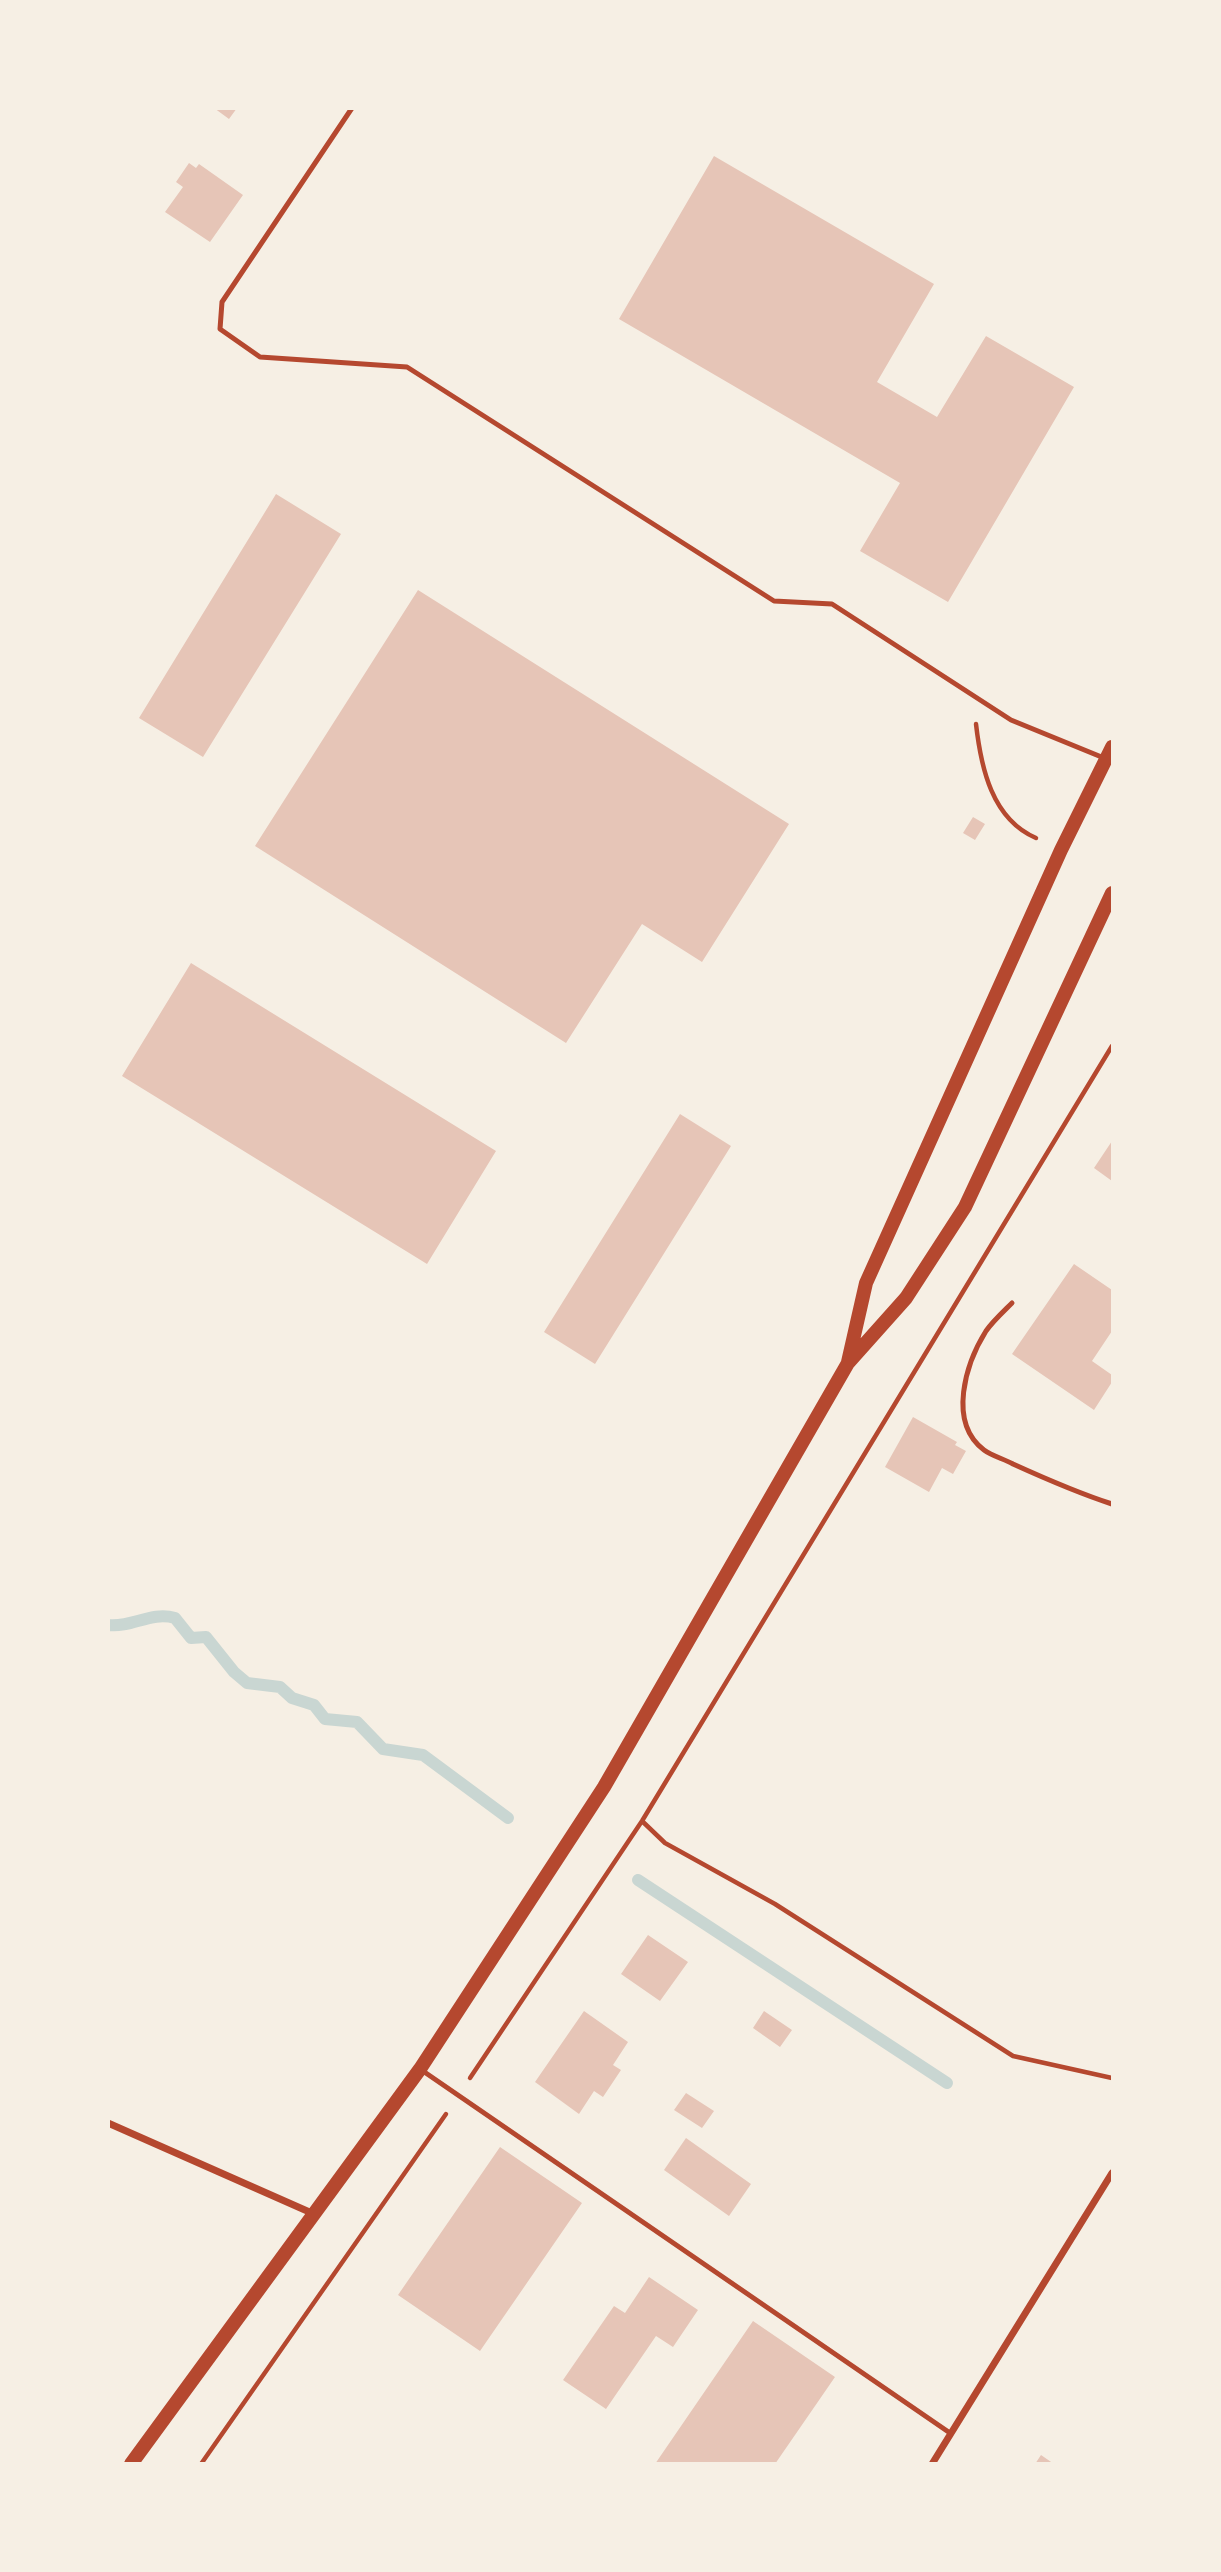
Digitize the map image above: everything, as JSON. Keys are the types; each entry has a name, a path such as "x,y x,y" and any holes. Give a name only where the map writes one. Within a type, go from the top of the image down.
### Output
{"main road":[{"path":"848,1363 866,1283 1061,850 1111,758"},
{"path":"131,2463 420,2069 604,1787 848,1363 906,1298 965,1207 1112,893"}],"street":[{"path":"108,2123 314,2214"},
{"path":"932,2463 1112,2173"}],"lane":[{"path":"352,108 222,302 220,329 260,357 407,367 774,601 832,604 1011,720 1111,758"},
{"path":"1012,1303 988,1329 973,1355 965,1382 963,1414 970,1431 983,1449 1064,1488 1112,1504"},
{"path":"420,2069 950,2433"}],"path":[{"path":"974,698 979,747 997,803 1009,822 1037,838"},
{"path":"201,2463 458,2097 642,1821 1112,1046"},
{"path":"642,1821 665,1843 775,1904 1013,2056 1112,2078"}],"building":[{"path":"214,108 237,108 229,119"},
{"path":"714,156 934,284 877,382 937,417 986,336 1074,387 948,602 860,551 900,483 619,319"},
{"path":"189,163 196,168 199,164 243,195 210,242 165,212 183,187 176,182"},
{"path":"276,494 341,534 203,757 139,718"},
{"path":"418,590 789,824 702,962 642,924 566,1043 255,846"},
{"path":"973,817 985,824 975,840 963,833"},
{"path":"191,963 496,1151 427,1264 122,1076"},
{"path":"680,1114 731,1146 595,1364 544,1332"},
{"path":"1112,1141 1112,1181 1094,1168"},
{"path":"1074,1264 1112,1290 1112,1331 1092,1361 1112,1375 1112,1382 1094,1410 1012,1354"},
{"path":"913,1417 957,1442 955,1445 966,1451 953,1474 942,1468 929,1492 885,1467"},
{"path":"648,1935 688,1962 660,2001 621,1974"},
{"path":"584,2011 628,2042 613,2065 621,2070 603,2097 594,2091 579,2114 535,2082"},
{"path":"764,2011 792,2030 780,2047 753,2028"},
{"path":"686,2093 714,2111 702,2128 674,2110"},
{"path":"686,2138 751,2184 729,2216 664,2170"},
{"path":"500,2147 582,2203 480,2351 398,2295"},
{"path":"649,2277 698,2310 673,2347 656,2336 606,2409 563,2380 614,2306 625,2313"},
{"path":"753,2321 835,2377 775,2464 655,2464"},
{"path":"1041,2455 1054,2464 1035,2464"}],"waterway":[{"path":"108,1625 166,1616 175,1618 191,1638 206,1637 234,1672 247,1683 280,1687 292,1698 314,1705 325,1719 357,1722 383,1749 423,1755 508,1818"},
{"path":"638,1880 947,2083"}]}
